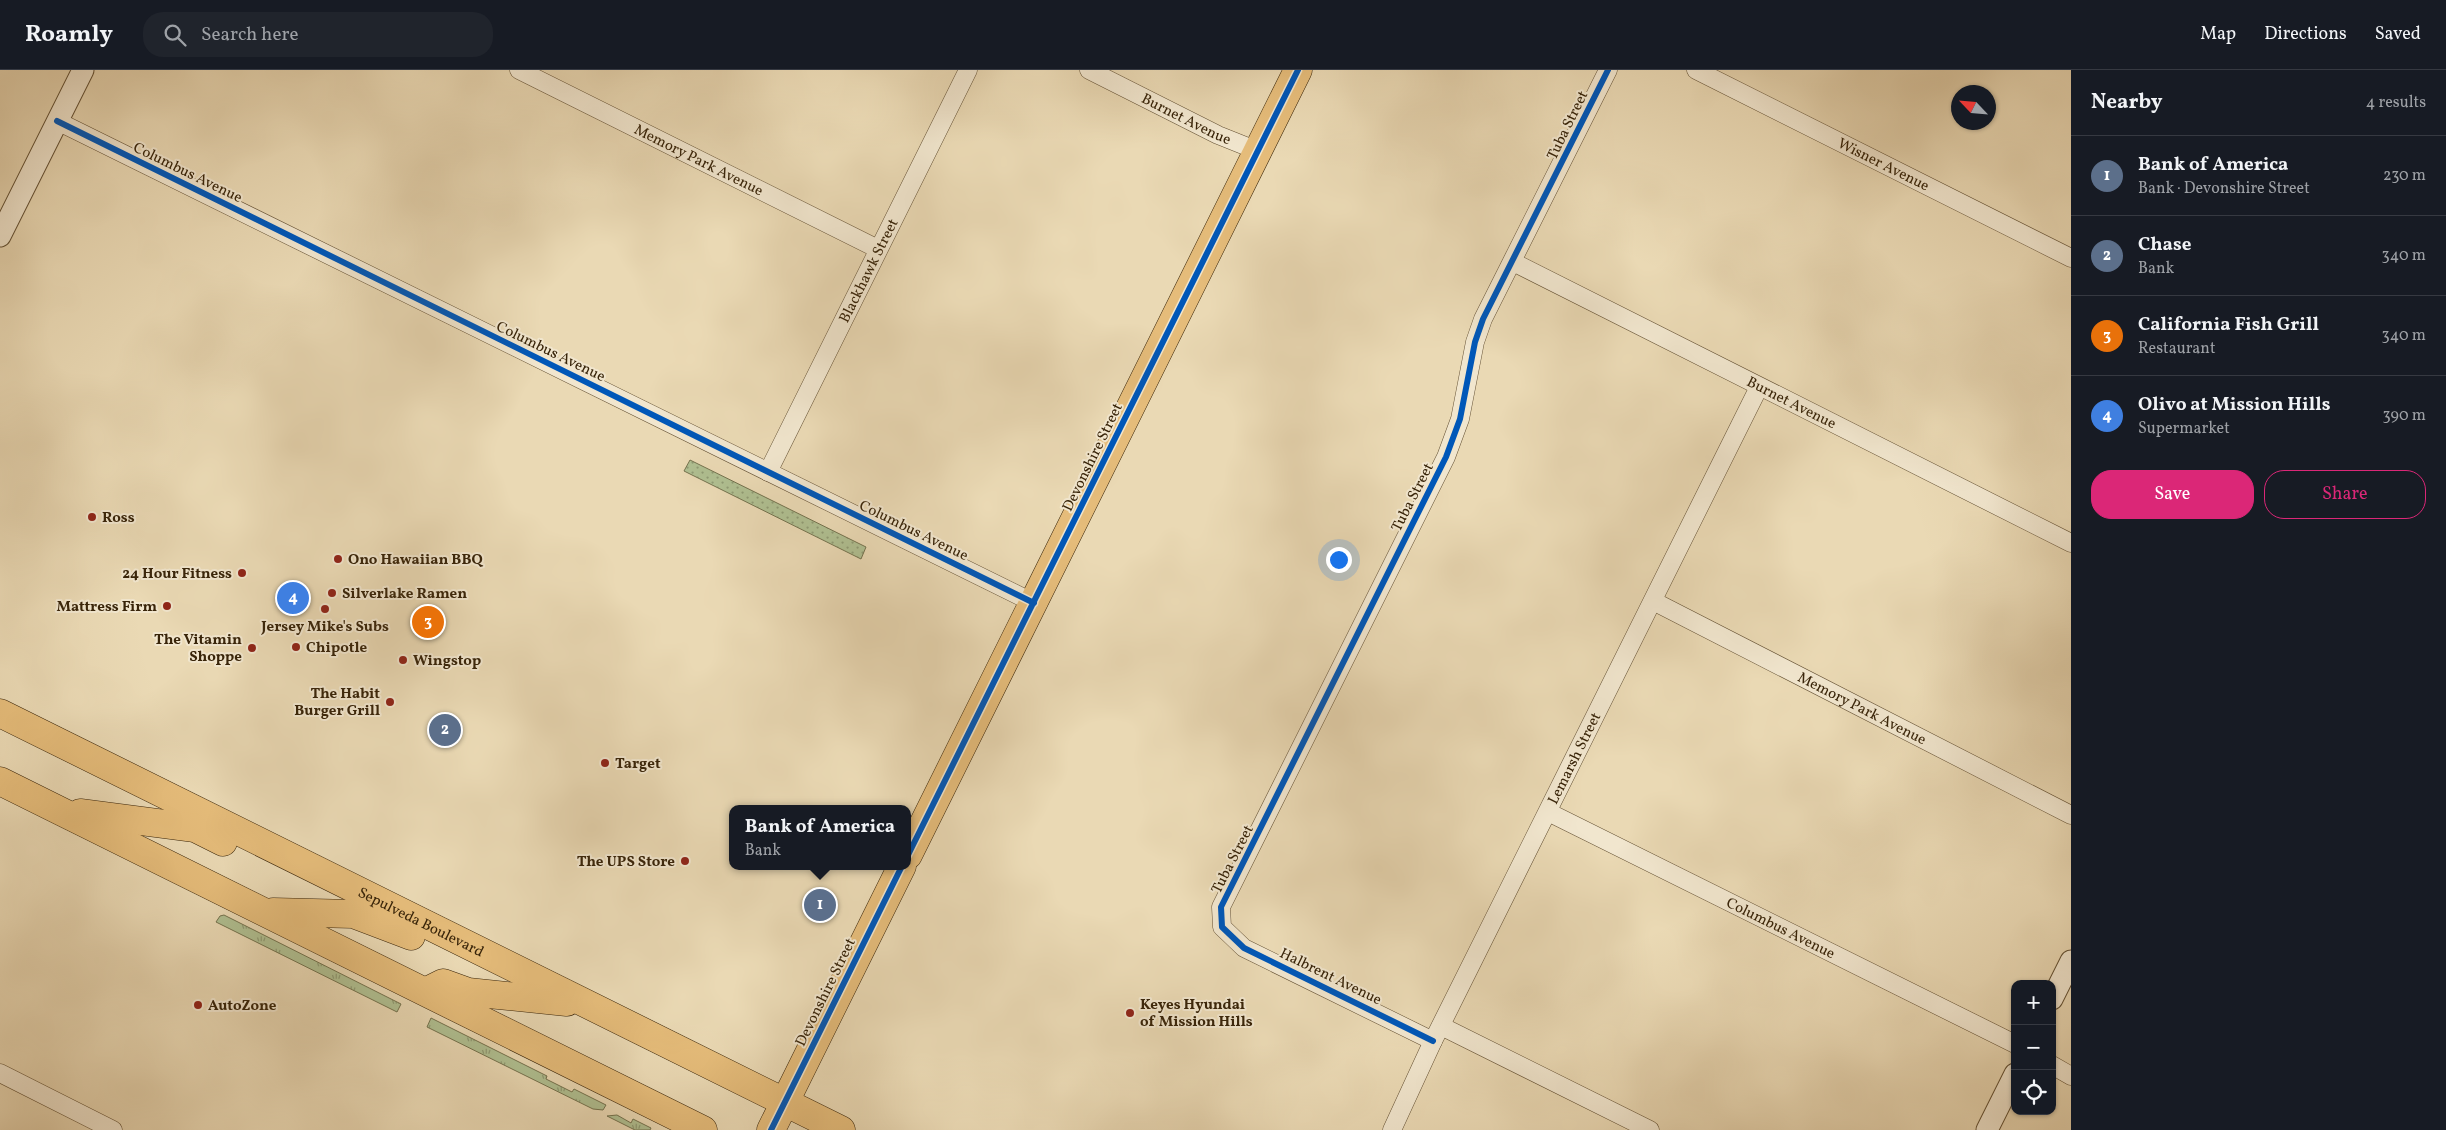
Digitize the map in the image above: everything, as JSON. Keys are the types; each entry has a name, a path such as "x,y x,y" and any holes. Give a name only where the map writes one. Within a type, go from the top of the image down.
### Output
{"main road":[{"name":"Devonshire Street","path":"911,849 1298,70"},
{"name":"Sepulveda Boulevard","path":"0,713 842,1130"},
{"path":"0,722 33,729"},
{"path":"0,734 16,739 66,762 75,761 85,755"},
{"path":"0,781 703,1130"},
{"path":"59,810 195,828 228,844 240,843 250,837"},
{"name":"Devonshire Street","path":"771,1130 900,870"},
{"path":"223,892 242,883 281,900 386,905"},
{"path":"264,912 353,914 417,939 452,937"},
{"path":"425,992 443,984 468,992 586,1004"}],"street":[{"path":"0,236 83,70"},
{"name":"Memory Park Avenue","path":"519,70 878,250"},
{"name":"Blackhawk Street","path":"768,472 968,70"},
{"name":"Burnet Avenue","path":"1089,70 1218,135 1258,151"},
{"name":"Tuba Street","path":"1222,927 1221,907 1446,457 1460,419 1475,342 1483,319 1608,70"},
{"name":"Wisner Avenue","path":"1696,70 2071,258"},
{"name":"Columbus Avenue","path":"57,122 1034,604"},
{"name":"Burnet Avenue","path":"1512,262 2071,544"},
{"name":"Lemarsh Street","path":"1392,1130 1437,1033 1759,387"},
{"name":"Memory Park Avenue","path":"1653,601 2071,815"},
{"name":"Columbus Avenue","path":"1548,812 2011,1042"},
{"name":"Halbrent Avenue","path":"1222,927 1244,948 1650,1130"},
{"path":"2056,991 2071,962"},
{"path":"2056,1067 2071,1076"},
{"path":"0,1073 113,1130"},
{"path":"1987,1130 2011,1082"}],"green space":[{"path":"690,460 866,547 861,559 684,471"},
{"path":"224,915 401,1004 397,1012 216,922 220,916"},
{"path":"431,1018 547,1076 546,1079 572,1092 574,1089 606,1105 603,1110 593,1109 427,1027"},
{"path":"617,1115 631,1123 633,1119 651,1128 650,1130 635,1130 607,1116"}],"cycle path":[{"path":"911,849 1298,70"},
{"path":"1433,1041 1244,948 1222,927 1221,907 1446,457 1460,419 1475,342 1483,319 1608,70"},
{"path":"57,121 1034,603"},
{"path":"771,1130 900,870"}],"place":[{"name":"Ross","path":"92,517"},
{"name":"Ono Hawaiian BBQ","path":"338,559"},
{"name":"24 Hour Fitness","path":"242,573"},
{"name":"Silverlake Ramen","path":"332,593"},
{"name":"Olivo at Mission Hills","path":"293,598"},
{"name":"Mattress Firm","path":"167,606"},
{"name":"Jersey Mike's Subs","path":"325,609"},
{"name":"California Fish Grill","path":"428,622"},
{"name":"Chipotle","path":"296,647"},
{"name":"The Vitamin Shoppe","path":"252,648"},
{"name":"Wingstop","path":"403,660"},
{"name":"The Habit Burger Grill","path":"390,702"},
{"name":"Chase","path":"445,730"},
{"name":"Target","path":"605,763"},
{"name":"The UPS Store","path":"685,861"},
{"name":"Bank of America","path":"820,905"},
{"name":"AutoZone","path":"198,1005"},
{"name":"Keyes Hyundai of Mission Hills","path":"1130,1013"}]}
